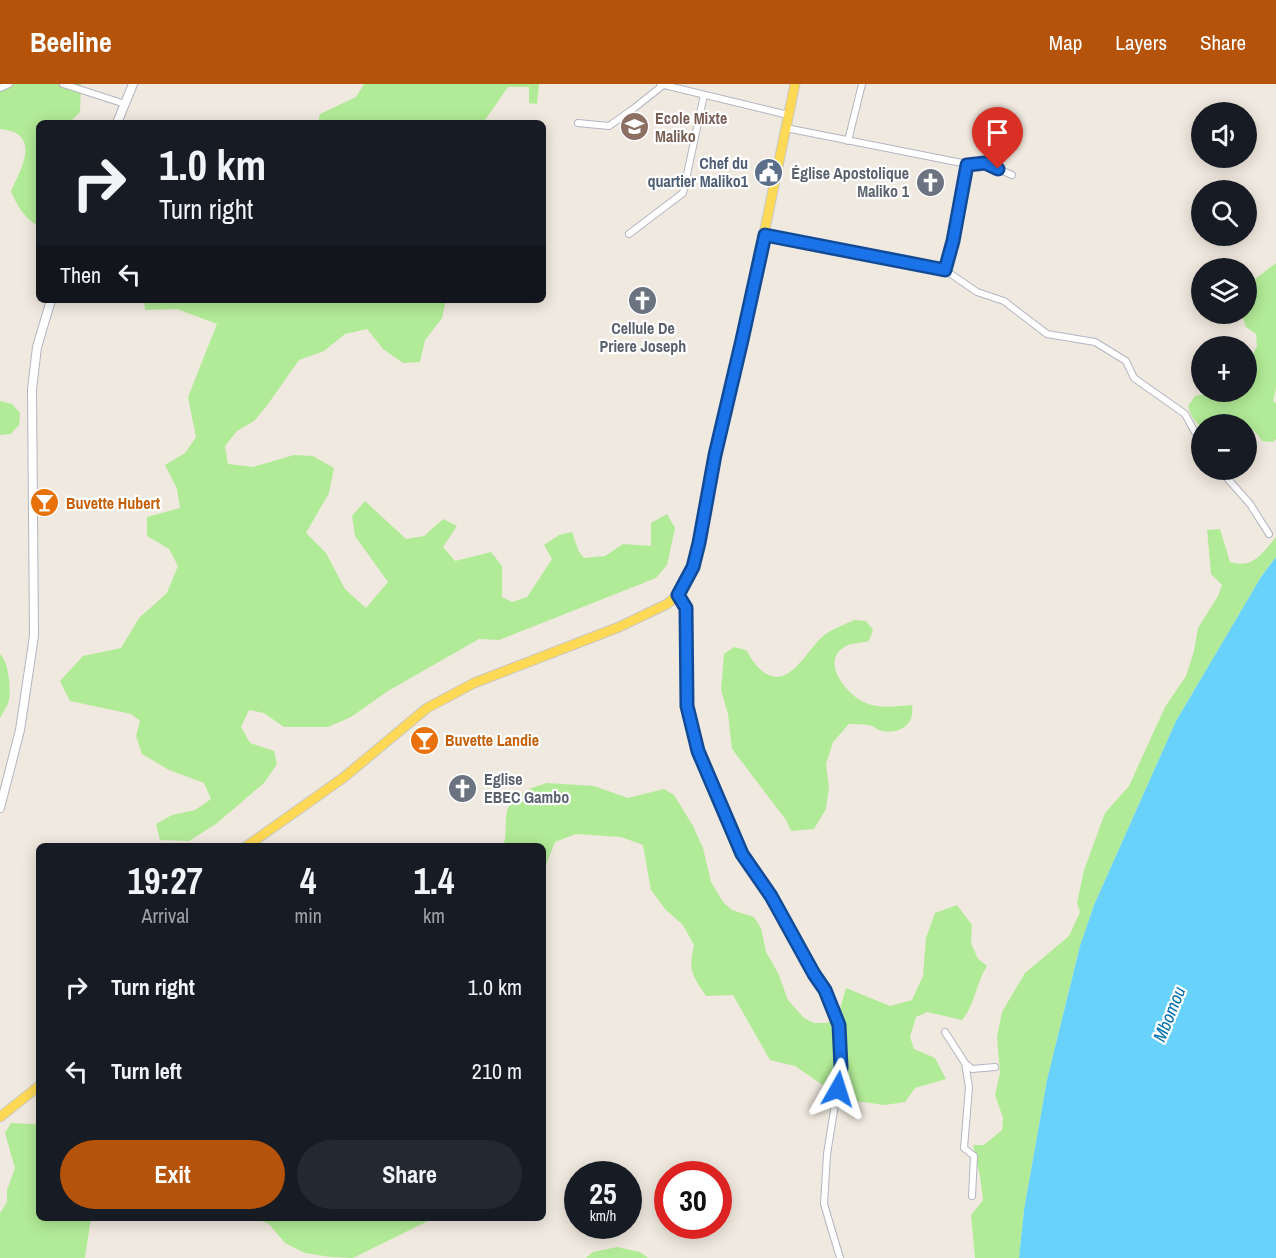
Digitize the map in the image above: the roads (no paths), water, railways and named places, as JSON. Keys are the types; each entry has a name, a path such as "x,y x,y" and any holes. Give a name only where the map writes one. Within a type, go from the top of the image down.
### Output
{"main road":[{"path":"251,843 342,778 427,708 474,683 619,627 667,604 678,595 693,567 699,543 715,455 765,235 795,84"},
{"path":"0,1117 36,1088"}],"street":[{"path":"0,88 9,84"},
{"path":"63,84 125,104"},
{"path":"118,120 133,84"},
{"path":"848,141 862,84"},
{"path":"578,123 609,126 661,85 788,115"},
{"path":"629,234 683,193 704,95"},
{"path":"786,128 967,165 985,163 1012,175"},
{"path":"945,270 953,241 967,165"},
{"path":"765,235 945,270 977,292 1004,301 1047,334 1095,342 1126,361 1134,378 1185,414 1191,425"},
{"path":"0,807 20,730 34,636 32,389 37,347 50,303"},
{"path":"1229,480 1250,504 1269,534"},
{"path":"678,595 686,608 687,706 698,751 742,854 771,896 825,990 839,1025 841,1067 827,1154 824,1204 840,1258"},
{"path":"945,1032 965,1063 972,1069 995,1067"},
{"path":"965,1063 969,1087 964,1148 974,1156 972,1196"}],"water":[{"name":"Mbomou","path":"1276,557 1276,1258 1019,1258 1024,1210 1047,1080 1080,946 1094,905 1176,721 1261,577"}],"place":[{"name":"Ecole Mixte Maliko","path":"634,127"},
{"name":"Chef du quartier Maliko1","path":"769,172"},
{"name":"Église Apostolique Maliko 1","path":"930,182"},
{"name":"Cellule De Priere Joseph","path":"643,300"},
{"name":"Buvette Hubert","path":"45,503"},
{"name":"Buvette Landie","path":"424,740"},
{"name":"Eglise EBEC Gambo","path":"463,788"}]}
